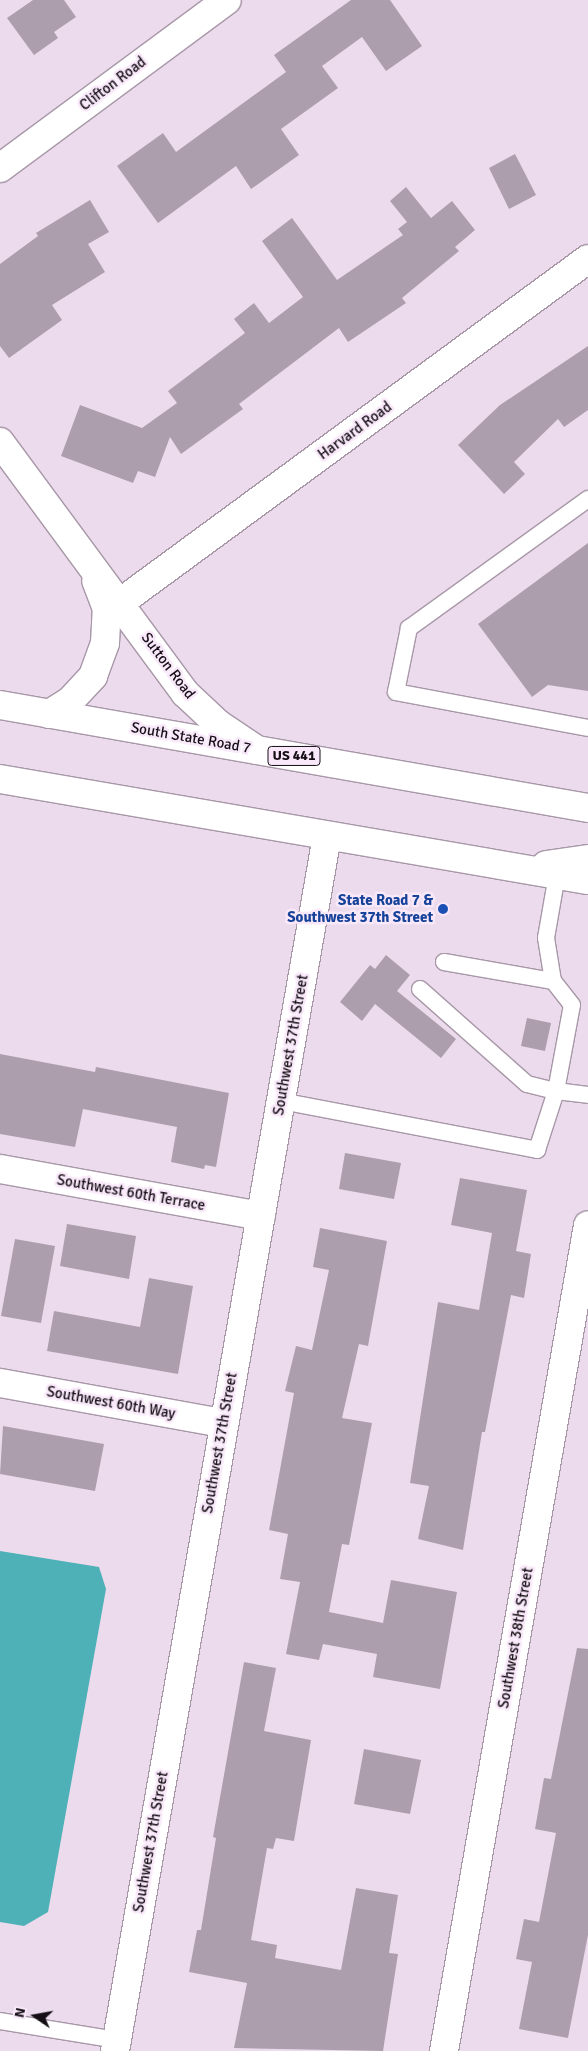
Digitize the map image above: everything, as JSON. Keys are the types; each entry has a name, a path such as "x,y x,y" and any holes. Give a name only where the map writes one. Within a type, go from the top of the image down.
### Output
{"street":[{"name":"Clifton Road","path":"0,168 227,0"},
{"name":"Harvard Road","path":"121,602 588,259"},
{"name":"Sutton Road","path":"0,442 91,568 121,602 185,693 218,724 257,750"},
{"name":"Sutton Road","path":"49,714 70,701 93,676 105,643 107,609 91,568"},
{"name":"South State Road 7","path":"0,705 588,808"},
{"path":"0,779 588,880"},
{"name":"Southwest 37th Street","path":"116,2046 223,1422 327,836"},
{"path":"520,868 588,859"},
{"name":"Southwest 60th Terrace","path":"0,1169 261,1216"},
{"name":"Southwest 38th Street","path":"444,2051 588,1225"},
{"name":"Southwest 60th Way","path":"0,1383 223,1422"}],"lane":[{"path":"588,499 409,628 396,692 588,728"},
{"path":"281,1101 537,1150 556,1091 572,1006 553,982 546,938 557,875"},
{"path":"444,962 553,982"},
{"path":"420,989 527,1084 588,1096"},
{"path":"0,2021 116,2046"}],"water":[{"path":"0,1551 99,1567 106,1589 48,1912 24,1926 0,1922"}],"building":[{"path":"33,0 64,0 76,17 54,32 58,38 34,55 7,18"},
{"path":"351,0 390,0 422,46 386,71 362,37 322,66 338,88 281,129 299,155 251,189 236,166 158,223 117,166 163,133 176,152 286,72 274,55"},
{"path":"515,154 536,195 509,209 489,168"},
{"path":"406,187 431,218 452,201 475,230 455,247 459,251 402,298 406,303 348,342 339,328 239,404 243,409 181,454 170,437 155,477 138,471 133,483 61,456 80,405 142,428 177,403 168,391 245,333 234,319 254,303 269,323 303,297 262,241 292,218 337,280 403,235 398,229 407,222 390,201"},
{"path":"90,200 109,232 88,244 105,272 52,305 62,320 9,358 0,346 0,264 38,236 36,233"},
{"path":"588,346 588,410 564,427 558,419 514,462 525,474 504,494 458,445 500,405"},
{"path":"588,543 588,691 548,685 532,697 478,624"},
{"path":"386,955 410,975 397,991 456,1039 441,1058 375,1004 362,1021 340,1002 370,965 375,969"},
{"path":"527,1018 551,1023 545,1051 521,1046"},
{"path":"0,1054 95,1072 96,1067 229,1093 216,1167 205,1165 204,1169 171,1162 177,1127 83,1109 75,1147 0,1134"},
{"path":"345,1153 401,1163 394,1199 339,1189"},
{"path":"460,1178 527,1190 516,1251 531,1254 524,1298 511,1295 485,1432 482,1432 463,1550 418,1539 429,1486 410,1483 438,1302 479,1310 492,1233 451,1225"},
{"path":"67,1224 136,1236 129,1279 60,1266"},
{"path":"320,1228 387,1241 368,1346 359,1344 342,1418 372,1423 349,1545 342,1544 329,1612 383,1623 391,1580 457,1592 440,1689 373,1677 377,1654 323,1644 319,1660 286,1654 300,1582 280,1579 288,1534 269,1530 294,1393 285,1391 296,1346 312,1350 329,1270 313,1267"},
{"path":"15,1239 55,1246 41,1323 1,1316"},
{"path":"149,1278 193,1286 178,1374 47,1351 54,1311 140,1327"},
{"path":"3,1426 104,1444 95,1491 0,1474"},
{"path":"577,1648 588,1649 588,1935 568,2038 519,2029 532,1962 516,1959 524,1919 539,1922 556,1833 535,1829 544,1778 551,1779"},
{"path":"244,1662 276,1668 264,1731 311,1740 294,1841 276,1838 273,1849 267,1848 251,1940 277,1945 275,1958 341,1970 356,1888 398,1895 389,1953 398,1954 383,2051 234,2048 247,1983 189,1972 197,1930 201,1930 216,1838 213,1837"},
{"path":"364,1749 421,1760 410,1814 354,1804"}],"place":[{"name":"State Road 7 & Southwest 37th Street","path":"443,909"}]}
